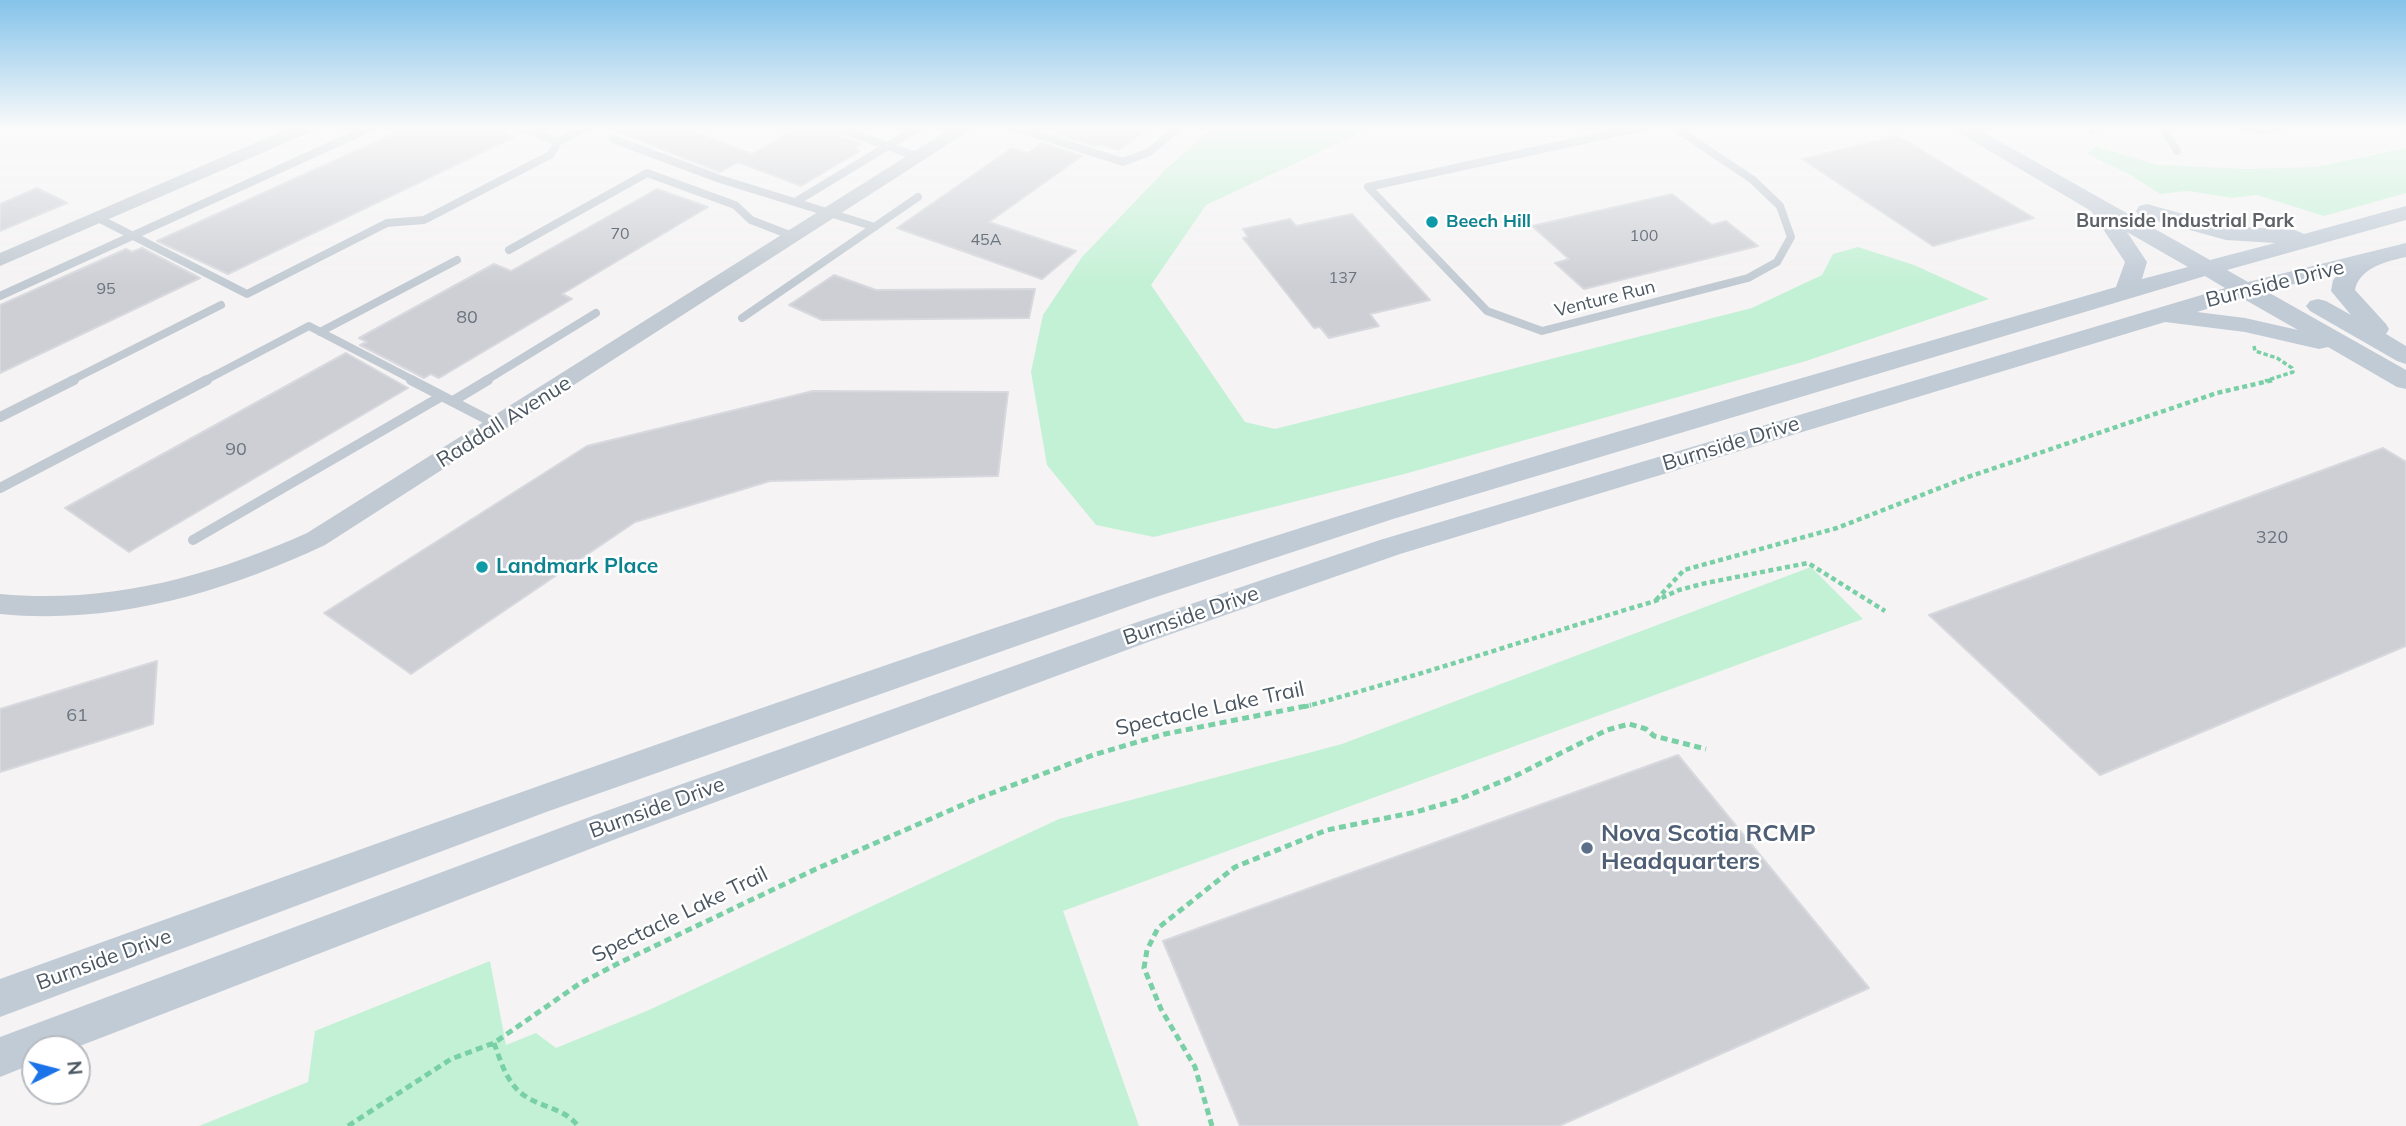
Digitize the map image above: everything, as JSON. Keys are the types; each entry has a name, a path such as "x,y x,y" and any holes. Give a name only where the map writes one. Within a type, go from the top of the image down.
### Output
{"main road":[{"path":"2053,180 2406,381"},
{"path":"2090,180 2402,354"},
{"path":"2098,205 2136,262 2126,291"},
{"path":"2147,211 2226,233 2316,239"},
{"name":"Burnside Drive","path":"0,998 537,801 1139,591 1382,512 2126,291 2406,213"},
{"name":"Burnside Drive","path":"0,1057 608,825 1180,619 1390,547 2161,314 2247,289 2406,250"},
{"path":"2369,260 2345,280 2343,291 2402,354"},
{"path":"2161,314 2259,327 2309,339 2370,360"}],"street":[{"path":"0,260 186,180"},
{"name":"Raddall Avenue","path":"0,604 27,608 103,603 176,591 283,556 316,539 498,425 883,180"}],"lane":[{"path":"0,296 255,180"},
{"path":"98,218 247,294 387,223 424,220 502,180"},
{"path":"509,250 635,180"},
{"path":"665,180 735,205 751,220 795,237"},
{"path":"725,180 875,227"},
{"path":"797,201 832,180"},
{"name":"Venture Run","path":"1402,180 1368,187 1487,311 1542,331 1748,278 1777,262 1791,237 1780,206 1751,180"},
{"path":"742,318 918,197"},
{"path":"320,332 457,260"},
{"path":"0,417 221,305"},
{"path":"453,401 596,313"},
{"path":"0,488 309,326 498,425"},
{"path":"192,540 442,396"}],"path":[{"path":"1656,601 1684,570 1824,532 1968,477 2217,393 2283,377 2293,372 2292,368 2277,358 2255,351 2250,341"},
{"name":"Spectacle Lake Trail","path":"348,1126 451,1059 494,1043 579,984 617,964 816,869 976,799 1067,764 1166,734 1298,709 1422,675 1475,655 1656,601 1679,590 1808,563 1885,611"},
{"path":"1212,1126 1195,1067 1161,1009 1144,968 1147,950 1158,928 1236,867 1327,830 1416,812 1457,800 1515,776 1607,730 1629,724 1646,729 1654,736 1706,749"},
{"path":"494,1043 508,1080 525,1096 550,1104 578,1126"}],"green space":[{"path":"1156,180 1260,180 1206,205 1151,285 1245,422 1275,429 1752,308 1822,275 1833,254 1858,247 1914,265 1989,299 1806,361 1408,473 1154,537 1096,525 1047,465 1031,372 1043,315 1082,257"},
{"path":"2138,180 2406,180 2406,193 2324,216 2257,195 2232,198 2188,191 2160,194"},
{"path":"1811,567 1863,619 1063,911 1139,1126 199,1126 308,1082 315,1031 490,961 506,1045 536,1033 556,1048 649,1010 1059,819 1342,744"}],"building":[{"path":"293,180 425,180 228,274 157,241"},
{"path":"784,180 812,180 801,186"},
{"path":"967,180 1049,180 989,222 1076,251 1042,279 897,228"},
{"path":"1833,180 1970,180 2034,218 1933,246"},
{"path":"37,188 67,203 0,231 0,204"},
{"path":"657,189 708,207 562,294 572,299 439,378 431,374 424,378 360,345 367,342 359,338 494,264 511,271"},
{"path":"1672,194 1712,225 1726,221 1758,246 1584,289 1555,263 1569,259 1532,226"},
{"path":"1352,214 1430,300 1370,314 1379,326 1329,338 1320,327 1314,328 1243,238 1248,237 1243,229 1290,219 1296,226"},
{"path":"142,248 200,278 0,373 0,305 126,249 132,252"},
{"path":"834,275 876,290 1035,289 1029,318 822,320 789,305"},
{"path":"346,353 408,388 129,552 65,508"},
{"name":"Landmark Place","path":"813,391 1008,392 998,476 770,481 635,522 411,674 324,613 587,446"},
{"path":"2383,448 2406,462 2406,646 2100,775 1929,615"},
{"path":"157,661 153,724 0,772 0,709"},
{"name":"Nova Scotia RCMP Headquarters","path":"1678,755 1869,988 1559,1126 1240,1126 1163,941"}],"place":[{"name":"Beech Hill","path":"1432,222"},
{"name":"Landmark Place","path":"482,567"},
{"name":"Nova Scotia RCMP Headquarters","path":"1587,848"}],"district":[{"name":"Burnside Industrial Park","path":"2185,221"}]}
